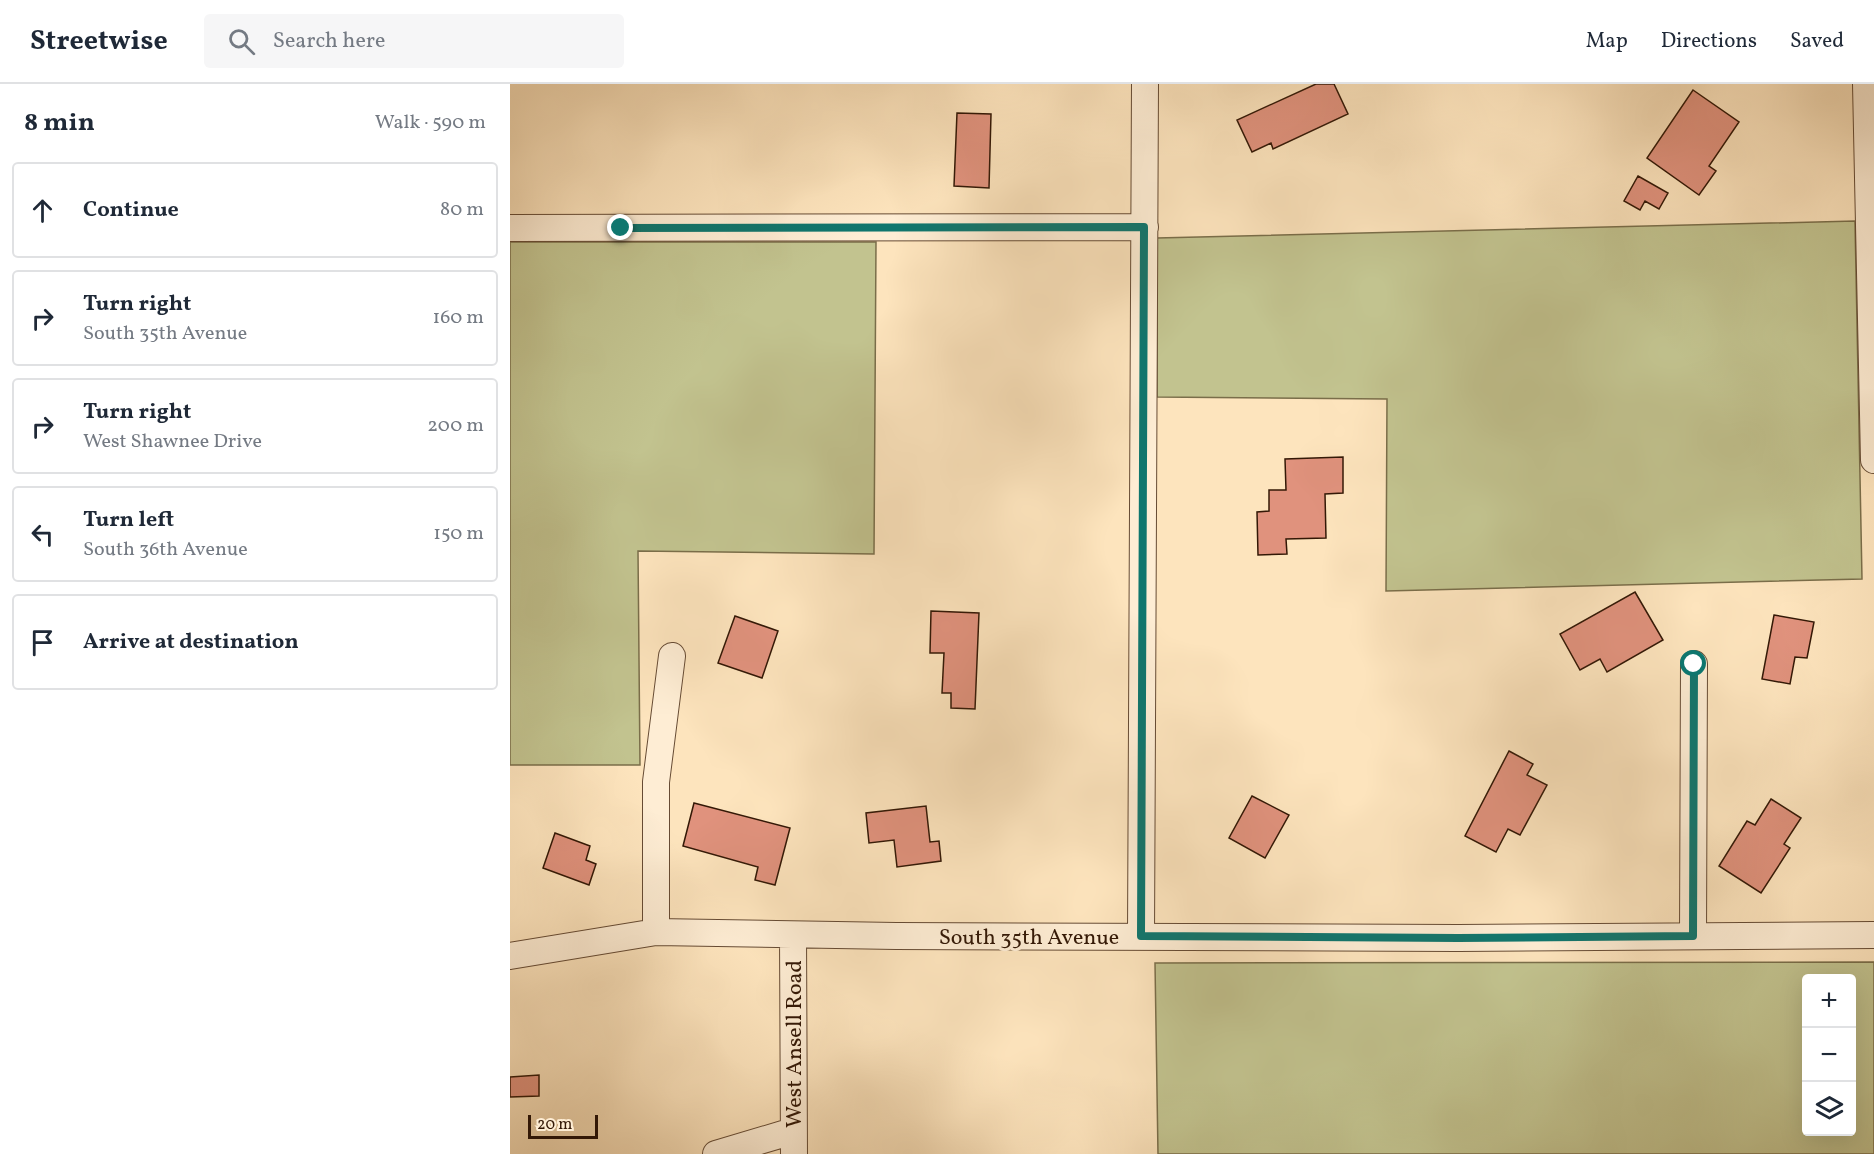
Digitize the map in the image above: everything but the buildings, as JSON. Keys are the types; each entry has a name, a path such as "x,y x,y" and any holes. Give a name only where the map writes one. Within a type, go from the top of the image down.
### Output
{"street":[{"path":"1141,936 1145,84"},
{"path":"1866,84 1874,460"},
{"path":"510,228 1144,227"},
{"path":"656,932 656,782 672,656"},
{"path":"1693,936 1694,664"},
{"name":"South 35th Avenue","path":"510,956 656,932 792,935 1458,938 1874,935"},
{"name":"West Ansell Road","path":"792,935 794,1143"},
{"path":"716,1154 794,1143"}],"green space":[{"path":"1855,221 1862,579 1386,591 1387,399 1157,397 1157,238"},
{"path":"510,242 876,242 874,554 638,551 640,765 510,765"},
{"path":"1874,962 1874,1154 1158,1154 1155,963"}],"route":[{"path":"621,228 1144,227 1141,936 1458,938 1693,936 1694,664"}]}
